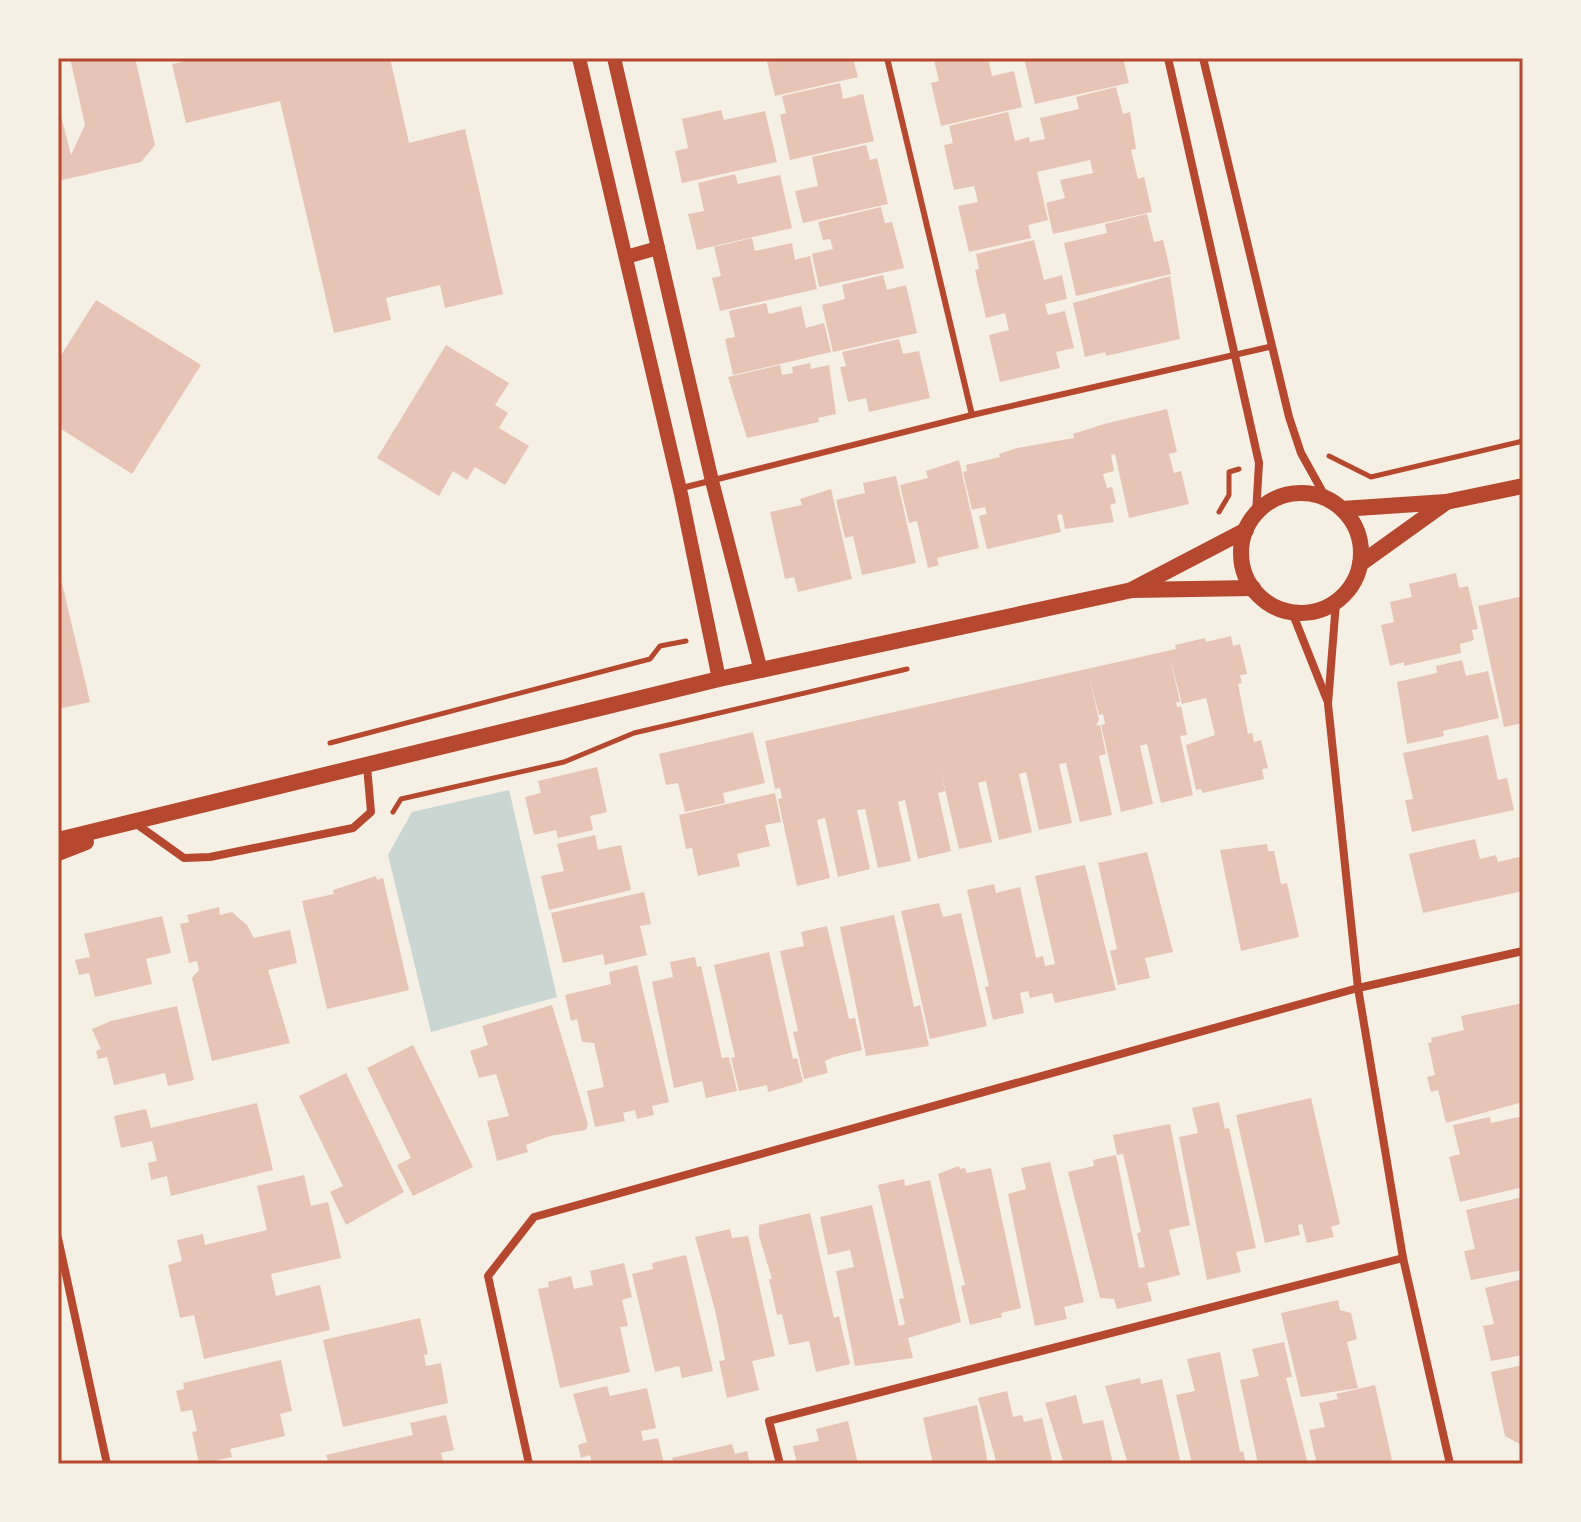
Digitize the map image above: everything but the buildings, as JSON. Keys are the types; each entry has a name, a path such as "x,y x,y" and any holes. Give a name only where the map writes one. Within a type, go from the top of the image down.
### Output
{"main road":[{"path":"1342,509 1446,502 1523,486"},
{"path":"1307,493 1326,498 1342,509 1354,525 1361,544 1356,579 1336,602 1307,613 1276,608 1253,588 1243,571 1241,550 1246,530 1256,514 1270,502 1288,495 1307,493"},
{"path":"1360,564 1446,502"},
{"path":"1132,590 1246,530"},
{"path":"58,840 719,679 1132,590 1253,588"},
{"path":"58,853 135,823"}],"street":[{"path":"579,58 680,488 719,679"},
{"path":"614,58 712,481 761,671"},
{"path":"1168,58 1259,463 1256,514"},
{"path":"1203,58 1269,347 1301,453 1326,498"},
{"path":"626,257 658,248"},
{"path":"1336,602 1328,704 1358,988 1403,1258 1450,1464"},
{"path":"1292,612 1328,704"},
{"path":"135,823 184,858 210,857 353,828 371,812 367,766"},
{"path":"529,1464 488,1276 534,1217 1358,988 1523,951"},
{"path":"58,1238 107,1464"},
{"path":"780,1464 769,1421 1403,1258"}],"lane":[{"path":"887,58 972,415"},
{"path":"680,488 972,415 1269,347"}],"path":[{"path":"1301,453 1314,450 1371,477 1523,441"},
{"path":"1200,552 1197,542 1229,495 1229,472 1259,463"},
{"path":"316,747 650,659 660,646 709,636"},
{"path":"389,818 401,799 564,762 634,733 913,668"}],"shaded area":[{"path":"509,790 557,997 431,1032 388,855 412,812"}]}
